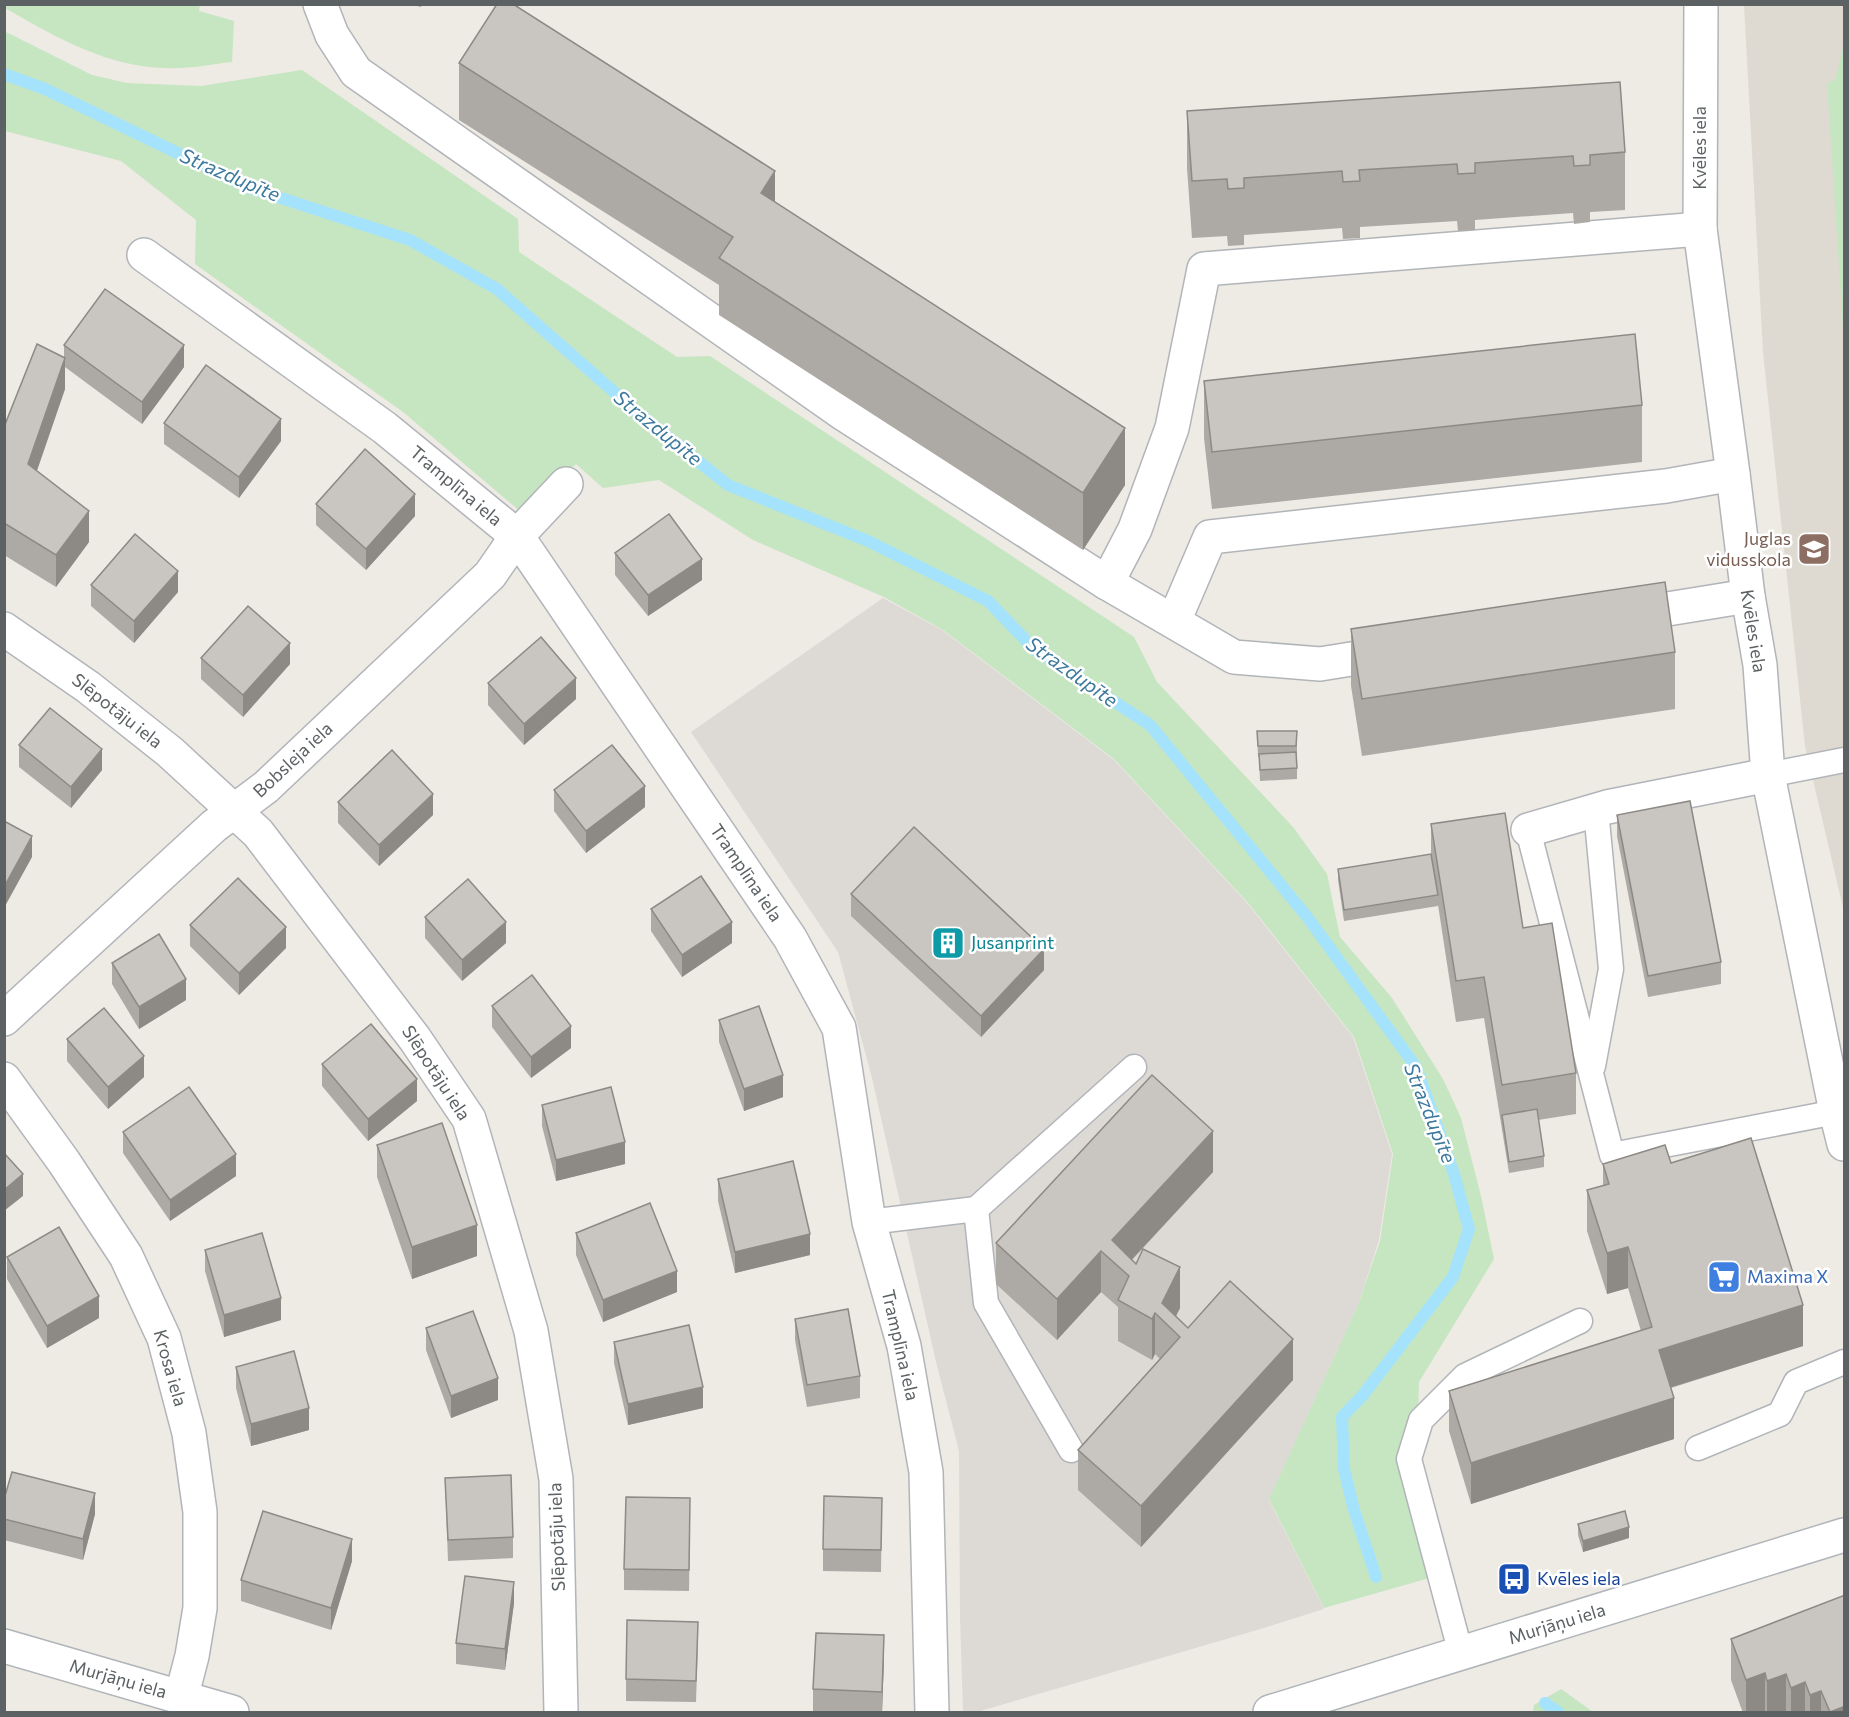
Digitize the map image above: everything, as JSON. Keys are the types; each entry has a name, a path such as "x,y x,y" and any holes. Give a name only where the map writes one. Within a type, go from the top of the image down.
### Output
{"street":[{"path":"320,4 333,35 356,72 841,412 1107,583 1234,657 1320,663 1426,647"},
{"name":"Kvēles iela","path":"1701,4 1700,229 1748,596 1760,665 1768,775 1836,1112 1845,1144"},
{"path":"1107,583 1135,529 1172,428 1204,269 1700,229"},
{"name":"Tramplīna iela","path":"144,255 386,428 517,536 790,938 839,1028 868,1222 904,1346 926,1472 932,1713"},
{"path":"1174,621 1210,537 1666,486 1733,474"},
{"name":"Bobsleja iela","path":"4,1019 214,826 266,787 490,575 517,536 566,484"},
{"path":"1592,621 1748,596"},
{"name":"Slēpotāju iela","path":"4,629 88,687 170,752 258,833 387,1001 469,1119 531,1331 556,1479 561,1713"},
{"path":"1528,830 1596,810 1768,775"},
{"name":"Krosa iela","path":"4,1079 64,1162 126,1256 164,1338 189,1433 200,1512 200,1608 192,1656 181,1698"},
{"name":"Murjāņu iela","path":"1270,1713 1845,1535"},
{"name":"Murjāņu iela","path":"4,1646 232,1713"}],"lane":[{"path":"1768,775 1845,760"},
{"path":"1591,1074 1611,969 1596,810"},
{"path":"1528,830 1612,1155 1836,1112"},
{"path":"868,1222 976,1209 1134,1067"},
{"path":"976,1209 986,1303 1071,1450"},
{"path":"1461,1654 1409,1459 1421,1420 1464,1377 1580,1322"},
{"path":"1698,1448 1780,1414 1796,1382 1845,1362"}],"shaded area":[{"name":"Juglas vidusskola","path":"1744,5 1844,5 1844,912 1805,746 1763,352"},
{"path":"883,598 942,630 1114,760 1248,904 1353,1037 1392,1154 1379,1240 1358,1305 1269,1500 1324,1609 977,1712 963,1712 959,1451 936,1362 872,1078 838,952 691,732"}],"green space":[{"path":"5,4 200,5 199,11 234,21 232,62 177,68 154,68 131,64 66,41 5,8"},
{"path":"4,31 92,75 127,83 201,86 302,70 518,219 519,252 677,357 710,356 1134,637 1157,682 1293,827 1327,874 1340,937 1392,998 1443,1079 1461,1118 1494,1259 1419,1382 1416,1473 1433,1577 1324,1608 1269,1499 1358,1305 1380,1241 1393,1154 1354,1037 1249,904 1114,759 943,630 884,597 753,540 659,480 603,488 576,464 521,512 403,412 195,264 196,220 121,161 5,131"},
{"path":"1844,45 1844,344 1827,83 1835,80"},
{"path":"1561,1689 1593,1712 1533,1712 1534,1705"}],"building":[{"path":"497,4 513,4 775,171 761,193 1125,428 1083,493 719,258 733,237 459,63"},
{"path":"1620,82 1625,152 1590,155 1590,165 1574,166 1573,156 1475,163 1475,173 1458,174 1457,164 1359,170 1360,181 1343,182 1342,171 1244,178 1244,188 1228,189 1227,179 1192,181 1187,111"},
{"path":"105,289 184,345 142,402 64,345"},
{"path":"1635,334 1642,405 1212,452 1204,381"},
{"path":"37,344 65,358 28,464 89,511 56,555 4,523 4,427"},
{"path":"206,365 281,419 239,477 164,423"},
{"path":"365,449 415,494 366,549 316,504"},
{"path":"669,514 702,559 648,595 615,553"},
{"path":"135,534 178,571 134,621 91,585"},
{"path":"1665,582 1675,652 1362,699 1351,629"},
{"path":"248,606 290,643 243,695 201,658"},
{"path":"541,637 576,678 524,724 488,683"},
{"path":"50,708 102,749 71,787 19,745"},
{"path":"1257,731 1297,731 1296,746 1258,746"},
{"path":"612,745 645,786 586,831 554,790"},
{"path":"392,750 433,794 379,845 338,802"},
{"path":"1296,752 1297,768 1260,770 1259,754"},
{"path":"1690,801 1721,962 1648,976 1617,815"},
{"path":"1505,813 1523,928 1552,923 1576,1073 1502,1085 1484,977 1456,981 1431,824"},
{"path":"4,821 32,836 4,887"},
{"name":"Jusanprint","path":"914,827 1044,949 981,1016 851,894"},
{"path":"1431,854 1438,895 1344,910 1338,869"},
{"path":"701,876 732,922 682,955 651,909"},
{"path":"238,878 286,927 239,973 190,925"},
{"path":"468,879 506,922 462,960 425,917"},
{"path":"159,934 186,979 139,1007 112,963"},
{"path":"532,975 571,1026 531,1057 492,1006"},
{"path":"759,1006 783,1075 744,1089 719,1020"},
{"path":"104,1008 144,1056 108,1087 67,1039"},
{"path":"371,1024 417,1079 368,1119 322,1064"},
{"path":"1152,1075 1213,1131 1112,1240 1136,1264 1143,1249 1180,1267 1162,1303 1188,1328 1230,1281 1293,1339 1141,1506 1078,1450 1180,1337 1155,1313 1152,1319 1118,1300 1129,1276 1101,1251 1057,1299 996,1243"},
{"path":"189,1087 236,1154 170,1200 123,1132"},
{"path":"611,1087 625,1142 556,1160 542,1105"},
{"path":"1537,1109 1544,1156 1509,1162 1502,1115"},
{"path":"442,1123 477,1225 412,1247 377,1145"},
{"path":"1751,1138 1803,1305 1659,1350 1674,1398 1471,1463 1449,1391 1652,1327 1628,1247 1607,1253 1587,1190 1609,1184 1603,1164 1665,1145 1671,1163"},
{"path":"4,1153 23,1174 4,1190"},
{"path":"793,1161 810,1234 735,1252 718,1179"},
{"path":"650,1203 677,1271 603,1300 576,1233"},
{"path":"59,1227 99,1296 47,1326 7,1257"},
{"path":"262,1233 281,1298 224,1315 205,1250"},
{"path":"848,1309 860,1376 807,1385 795,1319"},
{"path":"473,1311 498,1378 451,1396 426,1328"},
{"path":"689,1325 703,1387 628,1404 614,1342"},
{"path":"294,1351 309,1408 251,1424 236,1367"},
{"path":"12,1472 95,1493 83,1539 4,1519 4,1499"},
{"path":"511,1475 513,1537 448,1540 445,1478"},
{"path":"824,1496 882,1498 881,1550 823,1549"},
{"path":"626,1497 690,1498 689,1570 624,1569"},
{"path":"263,1511 352,1539 331,1608 241,1580"},
{"path":"1625,1511 1629,1527 1583,1541 1578,1524"},
{"path":"465,1576 514,1582 505,1649 456,1643"},
{"path":"1845,1595 1845,1711 1843,1707 1830,1712 1821,1691 1810,1695 1805,1682 1791,1688 1786,1674 1767,1681 1765,1673 1746,1680 1731,1639"},
{"path":"627,1620 698,1622 696,1681 626,1679"},
{"path":"816,1633 884,1635 882,1692 813,1689"}],"waterway":[{"name":"Strazdupīte","path":"4,74 45,89 250,188 410,240 497,289 638,413 728,485 868,541 988,601 1035,650 1150,725 1308,918 1416,1067 1454,1174 1469,1229 1453,1277 1363,1395 1342,1417 1344,1469 1354,1510 1376,1577"},
{"name":"Strazdupīte","path":"1545,1703 1558,1712"}],"place":[{"name":"Juglas vidusskola","path":"1814,549"},
{"name":"Jusanprint","path":"948,943"},
{"name":"Maxima X","path":"1724,1277"},
{"name":"Kvēles iela","path":"1514,1579"}]}
